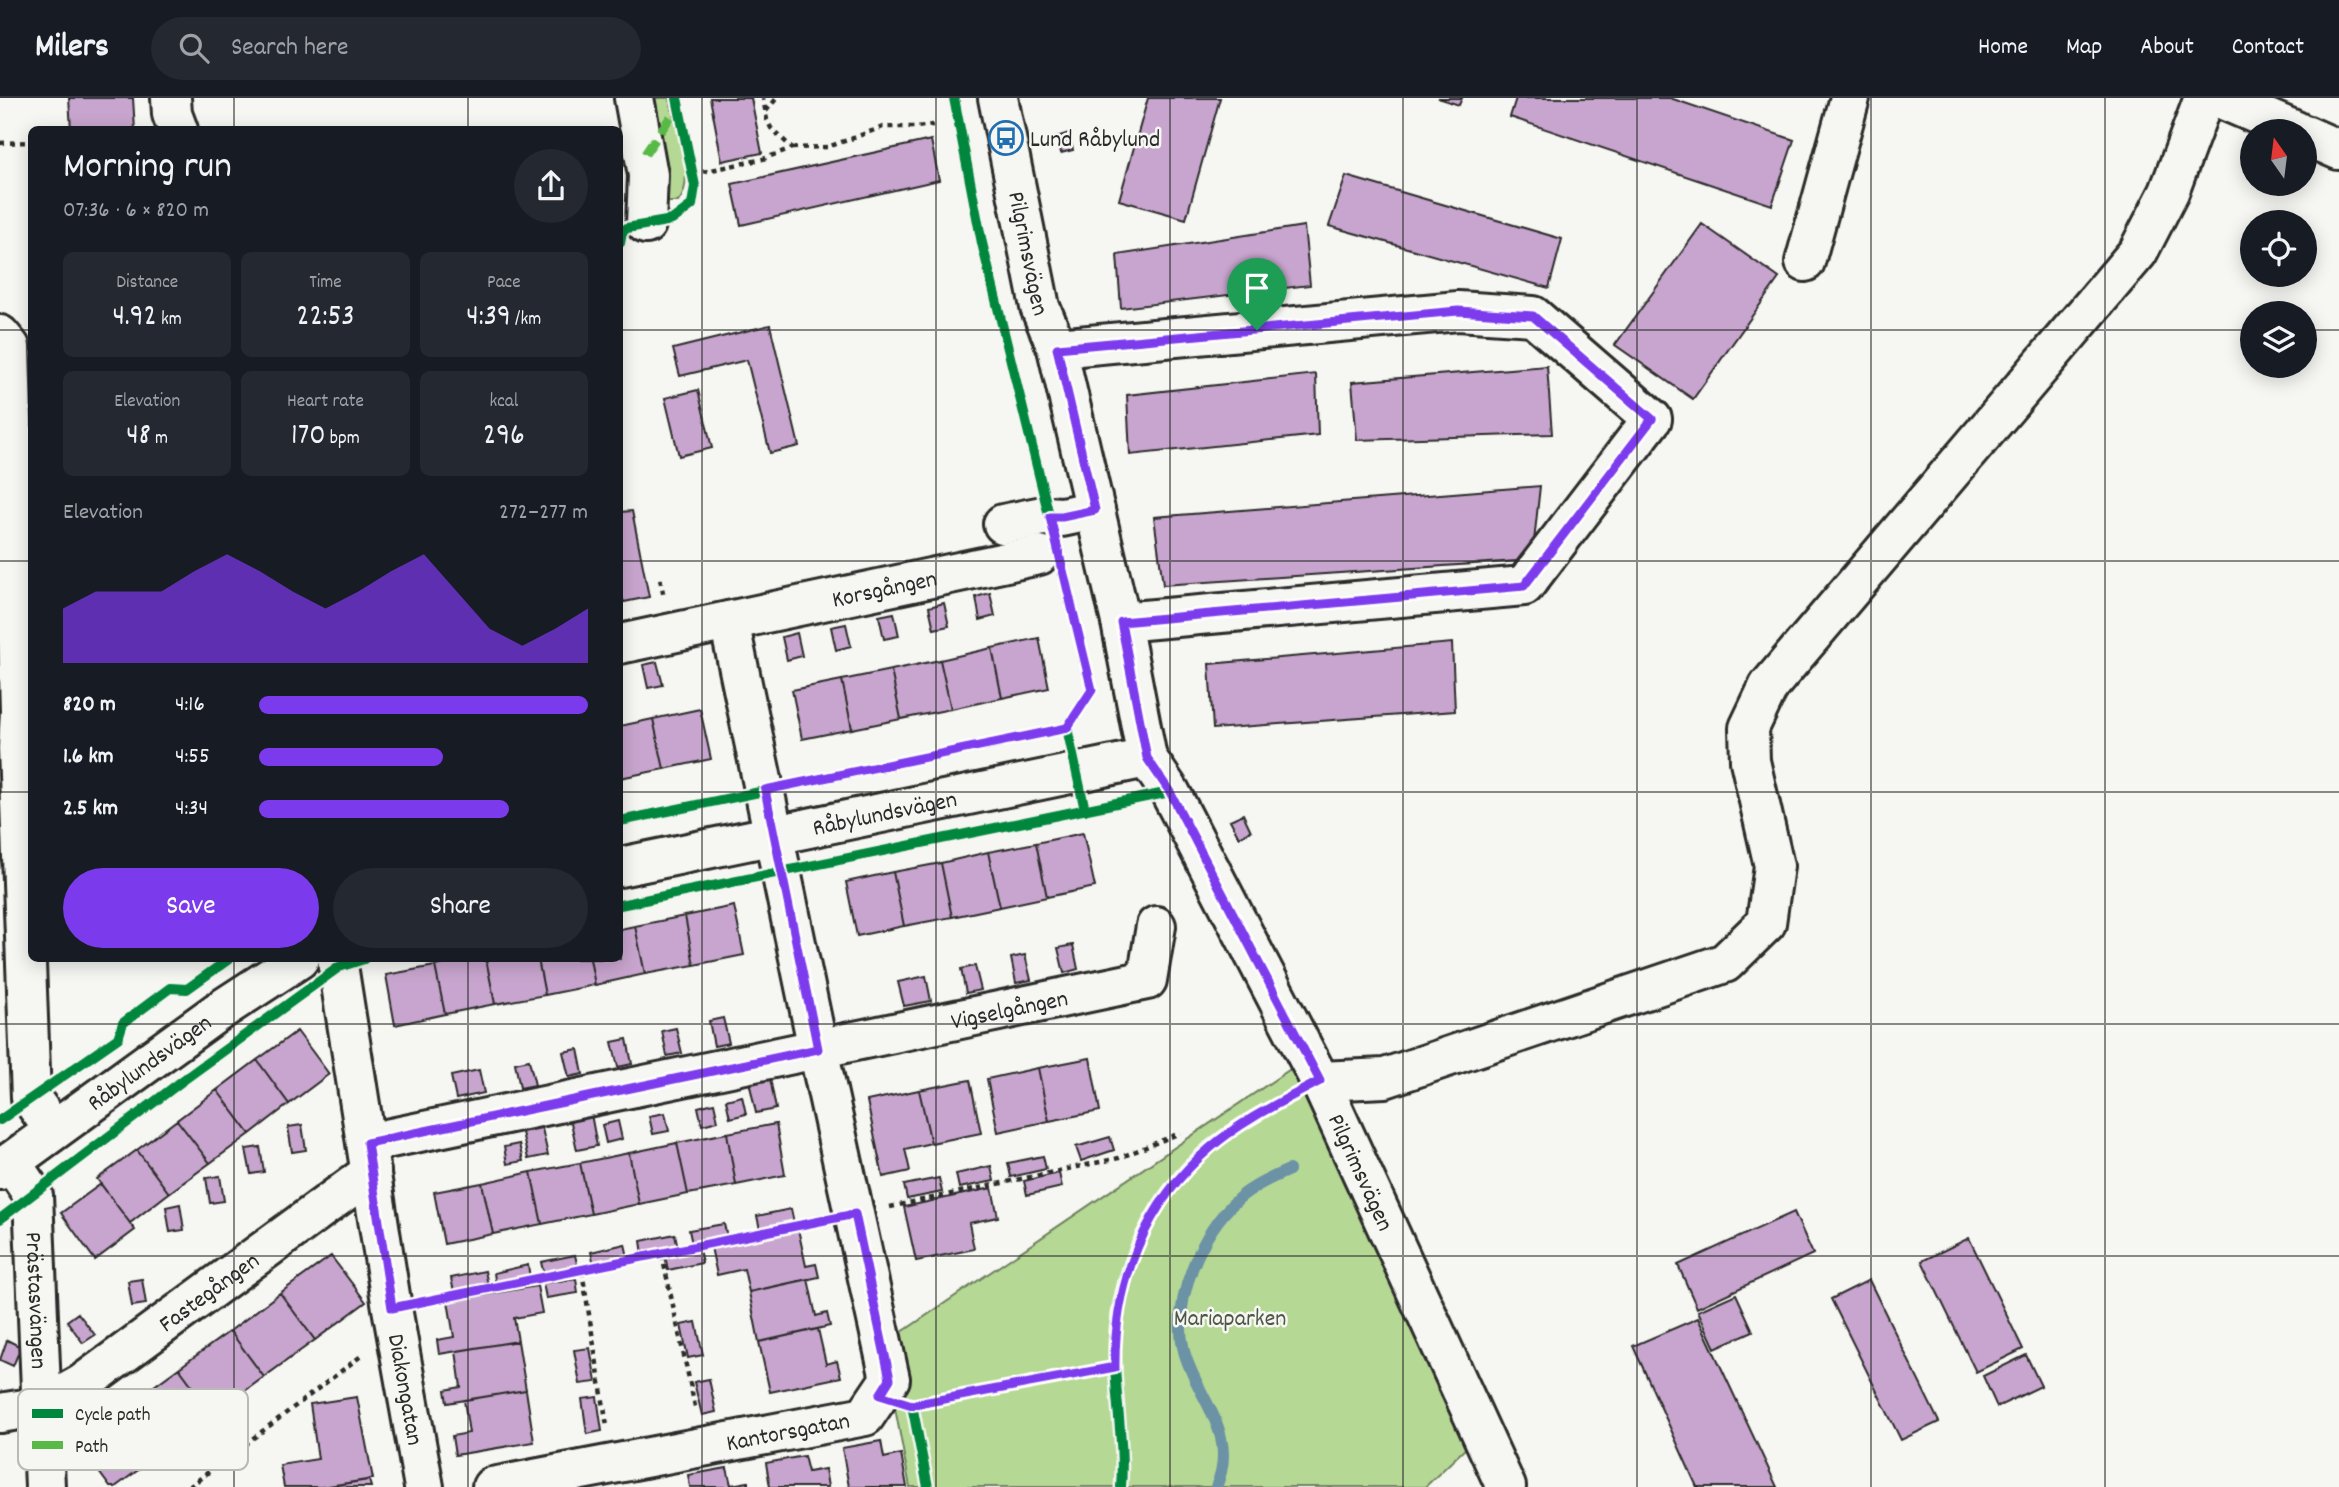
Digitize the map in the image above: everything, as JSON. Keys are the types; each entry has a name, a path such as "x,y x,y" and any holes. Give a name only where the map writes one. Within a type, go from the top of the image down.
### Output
{"street":[{"path":"171,98 172,114 176,126"},
{"name":"Pilgrimsvägen","path":"998,98 1041,307 1057,348 1121,622 1147,758 1170,792 1320,1081 1506,1487"},
{"path":"1805,262 1850,98"},
{"path":"1320,1081 1385,1078 1725,963 1766,923 1774,866 1751,761 1749,728 1769,685 2138,252 2169,192 2204,98"},
{"path":"2219,98 2268,119"},
{"path":"632,121 648,175 646,224"},
{"path":"2317,140 2339,150"},
{"path":"1057,348 1458,311 1533,316 1652,419 1524,586 1121,622"},
{"path":"0,335 10,347 19,684 17,747 32,1098 54,1130"},
{"path":"1003,524 1095,510"},
{"name":"Korsgången","path":"623,643 1039,555"},
{"path":"729,621 774,834"},
{"name":"Råbylundsvägen","path":"623,866 1147,758"},
{"name":"Kantorsgatan","path":"492,1487 864,1416 890,1379 774,834"},
{"name":"Vigselgången","path":"818,1049 1147,980 1156,926"},
{"name":"Råbylundsvägen","path":"6,1166 216,1013 294,962"},
{"name":"Diakongatan","path":"337,962 394,1319 424,1487"},
{"path":"369,1158 818,1049"},
{"name":"Fastegången","path":"73,1389 369,1158"},
{"name":"Prästasvängen","path":"6,1166 33,1195 42,1389"},
{"path":"0,1413 18,1410"}],"path":[{"path":"763,98 771,128 792,148"},
{"path":"766,112 777,98"},
{"path":"693,174 763,159 792,148 828,148 883,127 916,128 933,125"},
{"path":"0,143 28,142"},
{"path":"248,1439 394,1319 582,1271 1119,1158 1180,1133"},
{"path":"662,1255 704,1447"},
{"path":"582,1271 613,1464"},
{"path":"189,1487 210,1470"}],"green space":[{"path":"653,98 669,98 683,152 686,180 684,192 678,202 665,202"},
{"name":"Mariaparken","path":"1308,1057 1469,1445 1425,1487 910,1487 883,1345"}],"building":[{"path":"69,98 133,98 135,126 71,126"},
{"path":"710,98 751,98 762,153 722,161"},
{"path":"1148,98 1220,98 1186,219 1119,200"},
{"path":"1438,98 1462,98 1459,105"},
{"path":"1516,98 1670,98 1794,140 1772,205 1510,117"},
{"path":"1069,133 1073,150 1061,153 1057,137"},
{"path":"931,140 939,180 741,225 732,184"},
{"path":"1346,176 1562,239 1549,288 1329,226"},
{"path":"1702,224 1779,278 1693,399 1615,345"},
{"path":"1304,226 1310,285 1121,308 1117,255"},
{"path":"770,325 799,446 770,453 747,360 680,376 673,349"},
{"path":"1547,366 1552,434 1357,440 1352,382"},
{"path":"1316,374 1318,435 1130,455 1127,395"},
{"path":"698,390 712,448 679,456 665,398"},
{"path":"1540,486 1532,560 1163,585 1154,517"},
{"path":"632,511 649,597 624,602 623,600 623,512"},
{"path":"990,593 995,616 980,620 976,597"},
{"path":"944,603 949,626 934,629 929,607"},
{"path":"894,613 899,636 884,639 879,616"},
{"path":"846,624 851,646 836,650 831,627"},
{"path":"797,633 802,656 787,660 782,637"},
{"path":"1039,638 1049,688 1002,698 992,648"},
{"path":"1452,643 1455,711 1213,729 1209,664"},
{"path":"992,648 1002,698 951,709 940,660"},
{"path":"940,660 951,709 901,719 891,670"},
{"path":"657,662 663,685 648,688 643,665"},
{"path":"891,670 901,719 852,729 842,680"},
{"path":"842,680 852,729 802,739 792,690"},
{"path":"700,709 711,759 664,769 653,719"},
{"path":"653,719 664,769 623,777 623,725"},
{"path":"1243,814 1251,831 1239,837 1230,820"},
{"path":"1083,833 1095,887 1047,897 1036,843"},
{"path":"1036,843 1047,897 1000,907 988,852"},
{"path":"988,852 1000,907 952,917 941,863"},
{"path":"941,863 952,917 904,926 893,872"},
{"path":"893,872 904,926 857,936 846,882"},
{"path":"734,906 744,955 694,965 685,916"},
{"path":"685,916 694,965 645,974 635,926"},
{"path":"635,926 645,974 595,985 591,962 623,962 623,928"},
{"path":"1073,945 1078,969 1064,973 1058,948"},
{"path":"1025,955 1031,980 1016,983 1011,958"},
{"path":"453,962 487,962 495,1004 445,1014 435,966"},
{"path":"487,962 539,962 545,995 495,1004"},
{"path":"539,962 591,962 595,985 545,995"},
{"path":"435,966 445,1014 395,1025 386,975"},
{"path":"975,966 981,990 966,993 961,969"},
{"path":"926,976 931,1001 904,1006 898,982"},
{"path":"723,1018 729,1043 714,1046 709,1021"},
{"path":"676,1028 682,1053 667,1056 662,1031"},
{"path":"297,1031 329,1074 289,1104 257,1060"},
{"path":"627,1039 632,1064 618,1067 612,1042"},
{"path":"578,1049 583,1074 569,1077 563,1052"},
{"path":"1090,1058 1100,1111 1049,1121 1038,1068"},
{"path":"257,1060 289,1104 250,1134 217,1090"},
{"path":"529,1060 535,1085 520,1088 515,1063"},
{"path":"1038,1068 1049,1121 998,1132 987,1079"},
{"path":"479,1070 484,1093 456,1099 451,1076"},
{"path":"770,1078 776,1109 756,1113 749,1081"},
{"path":"970,1080 981,1133 931,1143 919,1090"},
{"path":"217,1090 250,1134 210,1163 177,1120"},
{"path":"919,1090 931,1143 905,1149 910,1171 883,1177 867,1101"},
{"path":"742,1096 746,1114 730,1118 726,1100"},
{"path":"714,1103 718,1121 702,1125 698,1107"},
{"path":"665,1113 669,1131 653,1134 649,1116"},
{"path":"591,1114 597,1146 577,1150 570,1118"},
{"path":"177,1120 210,1163 169,1193 137,1150"},
{"path":"618,1121 622,1139 606,1143 602,1125"},
{"path":"541,1124 548,1155 528,1159 521,1128"},
{"path":"776,1124 785,1175 736,1185 727,1133"},
{"path":"302,1125 306,1150 292,1152 288,1127"},
{"path":"727,1133 736,1185 688,1194 677,1143"},
{"path":"1110,1137 1114,1150 1081,1161 1076,1147"},
{"path":"677,1143 688,1194 639,1204 629,1153"},
{"path":"519,1144 523,1161 507,1164 504,1147"},
{"path":"260,1147 264,1172 251,1174 246,1149"},
{"path":"137,1150 169,1193 130,1223 97,1179"},
{"path":"629,1153 639,1204 591,1214 580,1163"},
{"path":"1043,1156 1046,1169 1011,1177 1008,1163"},
{"path":"580,1163 591,1214 542,1224 531,1172"},
{"path":"991,1166 994,1181 959,1188 956,1174"},
{"path":"531,1172 542,1224 493,1234 482,1183"},
{"path":"1059,1173 1062,1187 1027,1195 1024,1181"},
{"path":"220,1176 224,1201 210,1203 206,1178"},
{"path":"939,1178 942,1192 907,1199 904,1185"},
{"path":"482,1183 493,1234 444,1244 434,1192"},
{"path":"101,1184 135,1230 95,1260 61,1213"},
{"path":"992,1188 998,1217 969,1223 974,1249 916,1261 904,1207"},
{"path":"180,1204 184,1230 170,1232 166,1207"},
{"path":"791,1209 794,1223 760,1229 757,1216"},
{"path":"1794,1212 1813,1254 1697,1308 1678,1265"},
{"path":"724,1224 727,1237 692,1244 689,1230"},
{"path":"798,1229 806,1266 816,1264 819,1277 749,1292 744,1269 717,1275 711,1247"},
{"path":"675,1234 678,1248 643,1254 641,1241"},
{"path":"1969,1238 2023,1349 1976,1372 1922,1261"},
{"path":"625,1244 628,1257 594,1265 591,1252"},
{"path":"699,1249 702,1263 668,1270 665,1256"},
{"path":"575,1255 578,1268 544,1275 541,1262"},
{"path":"331,1256 366,1302 315,1340 280,1293"},
{"path":"528,1265 530,1278 496,1286 494,1273"},
{"path":"485,1271 488,1285 454,1292 451,1278"},
{"path":"142,1279 146,1304 132,1306 128,1281"},
{"path":"576,1279 578,1293 546,1298 543,1283"},
{"path":"808,1279 816,1316 827,1313 830,1326 759,1342 749,1292"},
{"path":"1869,1280 1939,1422 1901,1440 1831,1299"},
{"path":"537,1286 542,1313 514,1318 518,1341 439,1354 437,1340 454,1337 448,1301"},
{"path":"280,1293 315,1340 264,1377 230,1331"},
{"path":"1736,1294 1753,1331 1715,1348 1698,1311"},
{"path":"78,1313 95,1335 83,1343 67,1321"},
{"path":"1698,1318 1777,1487 1697,1487 1633,1346"},
{"path":"696,1322 703,1355 688,1358 681,1325"},
{"path":"818,1329 826,1364 837,1361 841,1377 770,1392 759,1342"},
{"path":"230,1331 264,1377 247,1389 195,1389 179,1368"},
{"path":"7,1340 21,1347 13,1366 0,1360"},
{"path":"518,1341 526,1390 447,1403 445,1390 461,1387 456,1351"},
{"path":"590,1348 596,1382 580,1384 574,1350"},
{"path":"2026,1355 2041,1386 1997,1407 1983,1376"},
{"path":"179,1368 195,1389 150,1389"},
{"path":"709,1379 716,1412 702,1415 694,1382"},
{"path":"526,1390 534,1442 455,1455 452,1436 469,1433 464,1400"},
{"path":"357,1397 373,1479 322,1487 284,1487 280,1465 318,1459 310,1404"},
{"path":"597,1397 602,1431 587,1434 582,1399"},
{"path":"881,1441 884,1458 901,1454 907,1487 849,1487 842,1448"},
{"path":"804,1456 808,1472 825,1469 828,1487 770,1487 766,1463"},
{"path":"727,1468 731,1485 748,1482 748,1487 690,1487 688,1475"},
{"path":"98,1470 138,1470 115,1487 110,1487"},
{"path":"369,1480 371,1487 323,1487"}],"waterway":[{"path":"1216,1487 1222,1467 1223,1449 1214,1416 1184,1351 1181,1331 1186,1290 1201,1248 1225,1213 1250,1190 1289,1170"}],"marked path":[{"path":"645,154 678,106"}],"cycle path":[{"path":"623,231 627,228 672,220 692,205 695,186 677,98"},
{"path":"954,98 982,243 1092,690 1067,728 1085,810"},
{"path":"623,820 1067,728"},
{"path":"623,904 1170,792"},
{"path":"0,1120 118,1038 123,1023 170,988 187,989 225,962"},
{"path":"0,1219 182,1081 339,967 355,962"},
{"path":"1121,1487 1115,1343 1123,1288 1142,1235 1172,1187 1210,1147 1250,1120 1320,1081"},
{"path":"912,1405 1115,1367"},
{"path":"880,1395 912,1405 928,1487"}],"place":[{"name":"Lund Råbylund","path":"1006,138"}],"route":[{"path":"1458,311 1533,316 1652,419 1524,586 1121,622 1147,758 1170,792 1320,1081 1249,1120 1226,1136 1195,1162 1172,1188 1142,1237 1125,1277 1117,1320 1115,1367 912,1405 880,1395 890,1379 855,1214 392,1308 367,1143 818,1049 765,790 1067,728 1092,690 1050,517 1095,510 1057,348 1257,330 1458,311"}]}
